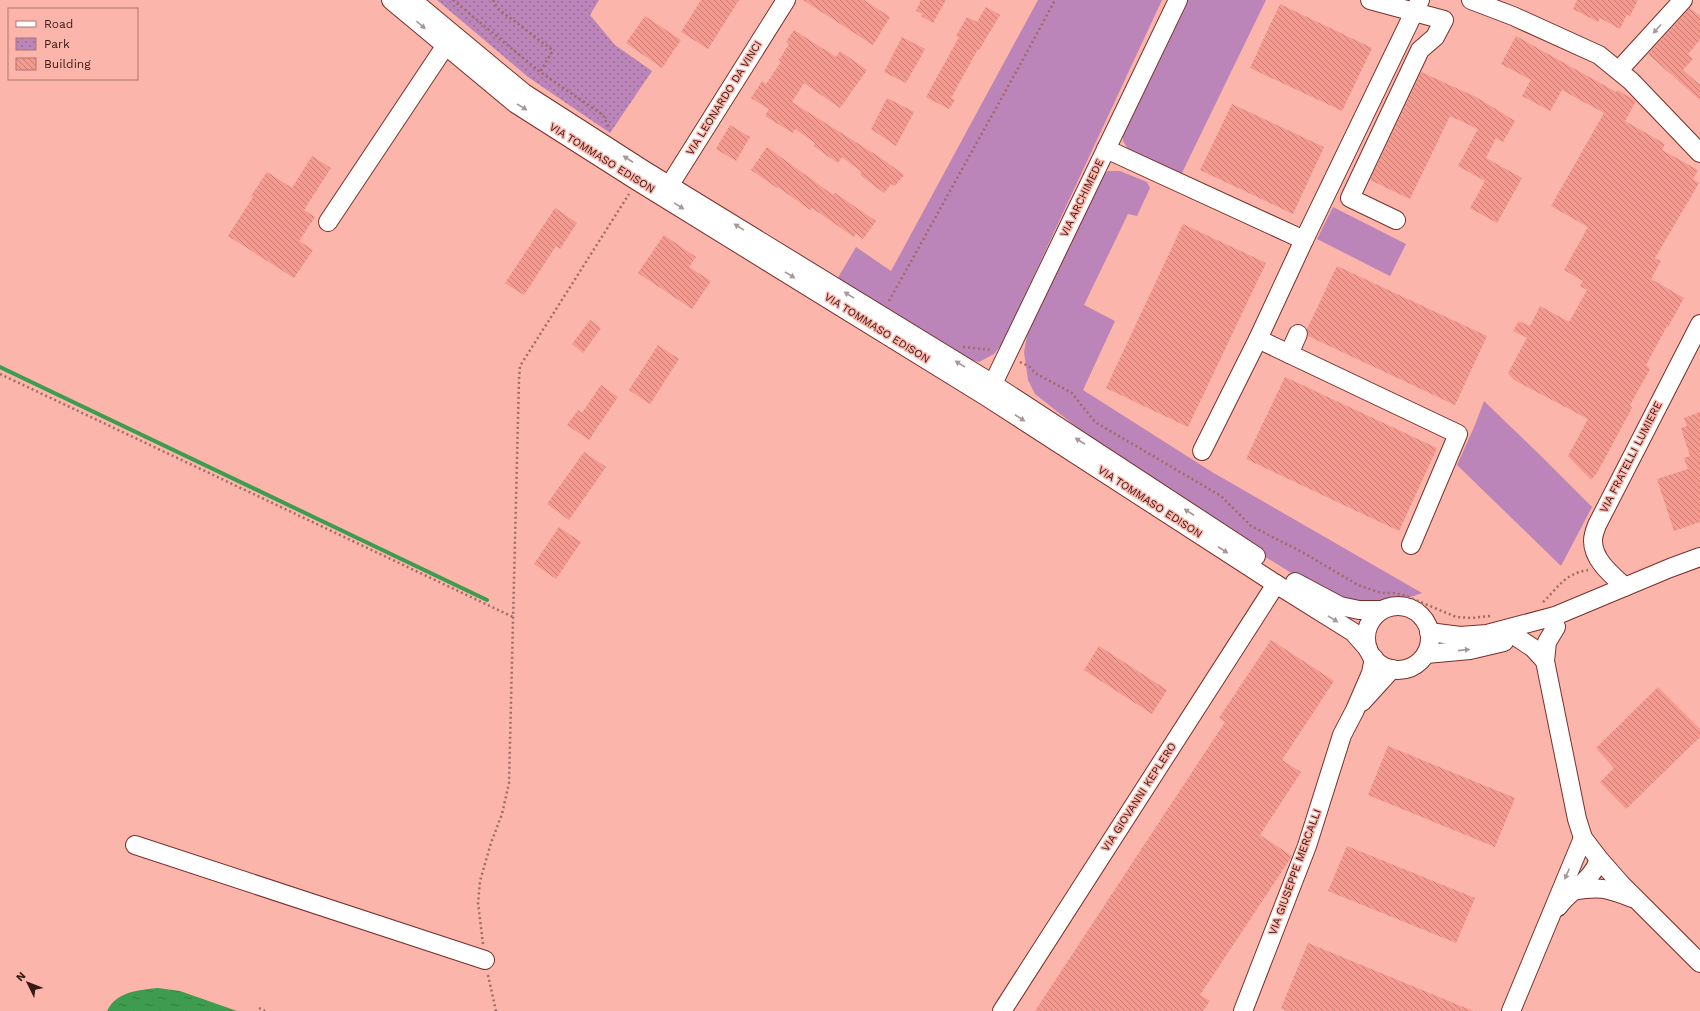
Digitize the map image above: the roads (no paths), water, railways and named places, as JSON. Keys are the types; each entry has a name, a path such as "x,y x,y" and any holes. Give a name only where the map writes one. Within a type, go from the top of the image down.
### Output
{"street":[{"name":"VIA TOMMASO EDISON","path":"391,0 666,190 990,390 1308,590 1340,606 1359,610 1382,610"},
{"name":"VIA TOMMASO EDISON","path":"412,0 450,40 516,104 637,181 666,190"},
{"name":"VIA LEONARDO DA VINCI","path":"666,190 786,0"},
{"name":"VIA ARCHIMEDE","path":"990,390 1178,0"},
{"path":"1370,0 1418,6 1444,20 1435,37 1420,50 1350,198 1396,220"},
{"path":"1472,0 1513,16 1599,55 1619,70 1700,154"},
{"path":"1619,70 1683,0"},
{"path":"1202,451 1258,339 1304,240 1418,6"},
{"path":"328,222 450,40"},
{"path":"1106,149 1304,240"},
{"name":"VIA FRATELLI LUMIERE","path":"1618,590 1596,554 1593,540 1597,525 1700,324"},
{"path":"1289,354 1298,334"},
{"path":"1258,339 1458,434 1411,545"},
{"name":"VIA TOMMASO EDISON","path":"990,390 1276,584 1353,632 1371,654"},
{"path":"1429,632 1460,636 1487,634 1555,616 1700,557"},
{"name":"VIA GIOVANNI KEPLERO","path":"1002,1011 1276,584"},
{"path":"1426,654 1470,650 1556,627 1584,612 1618,590"},
{"path":"1402,606 1411,609 1420,615 1426,623 1429,632 1429,643 1426,654 1412,667 1402,670 1392,669 1379,664 1371,654 1366,640 1367,631 1375,616 1382,610 1392,607 1402,606"},
{"path":"1556,627 1547,642 1545,661 1577,819 1583,838 1599,859 1637,900 1700,963"},
{"path":"1518,638 1533,648 1545,661"},
{"name":"VIA GIUSEPPE MERCALLI","path":"1243,1011 1307,846 1342,735 1355,710 1371,672 1371,654"},
{"name":"VIA GIUSEPPE MERCALLI","path":"1355,710 1383,681 1392,669"},
{"path":"1511,1011 1583,838"},
{"path":"135,845 485,960"},
{"path":"1545,927 1562,902 1572,891 1593,873 1599,859"},
{"path":"1572,891 1592,888 1610,890 1637,900"}],"water":[{"path":"158,988 180,991 237,1011 107,1011 111,1004 123,995 136,991"}],"waterway":[{"path":"0,367 487,600"}]}
